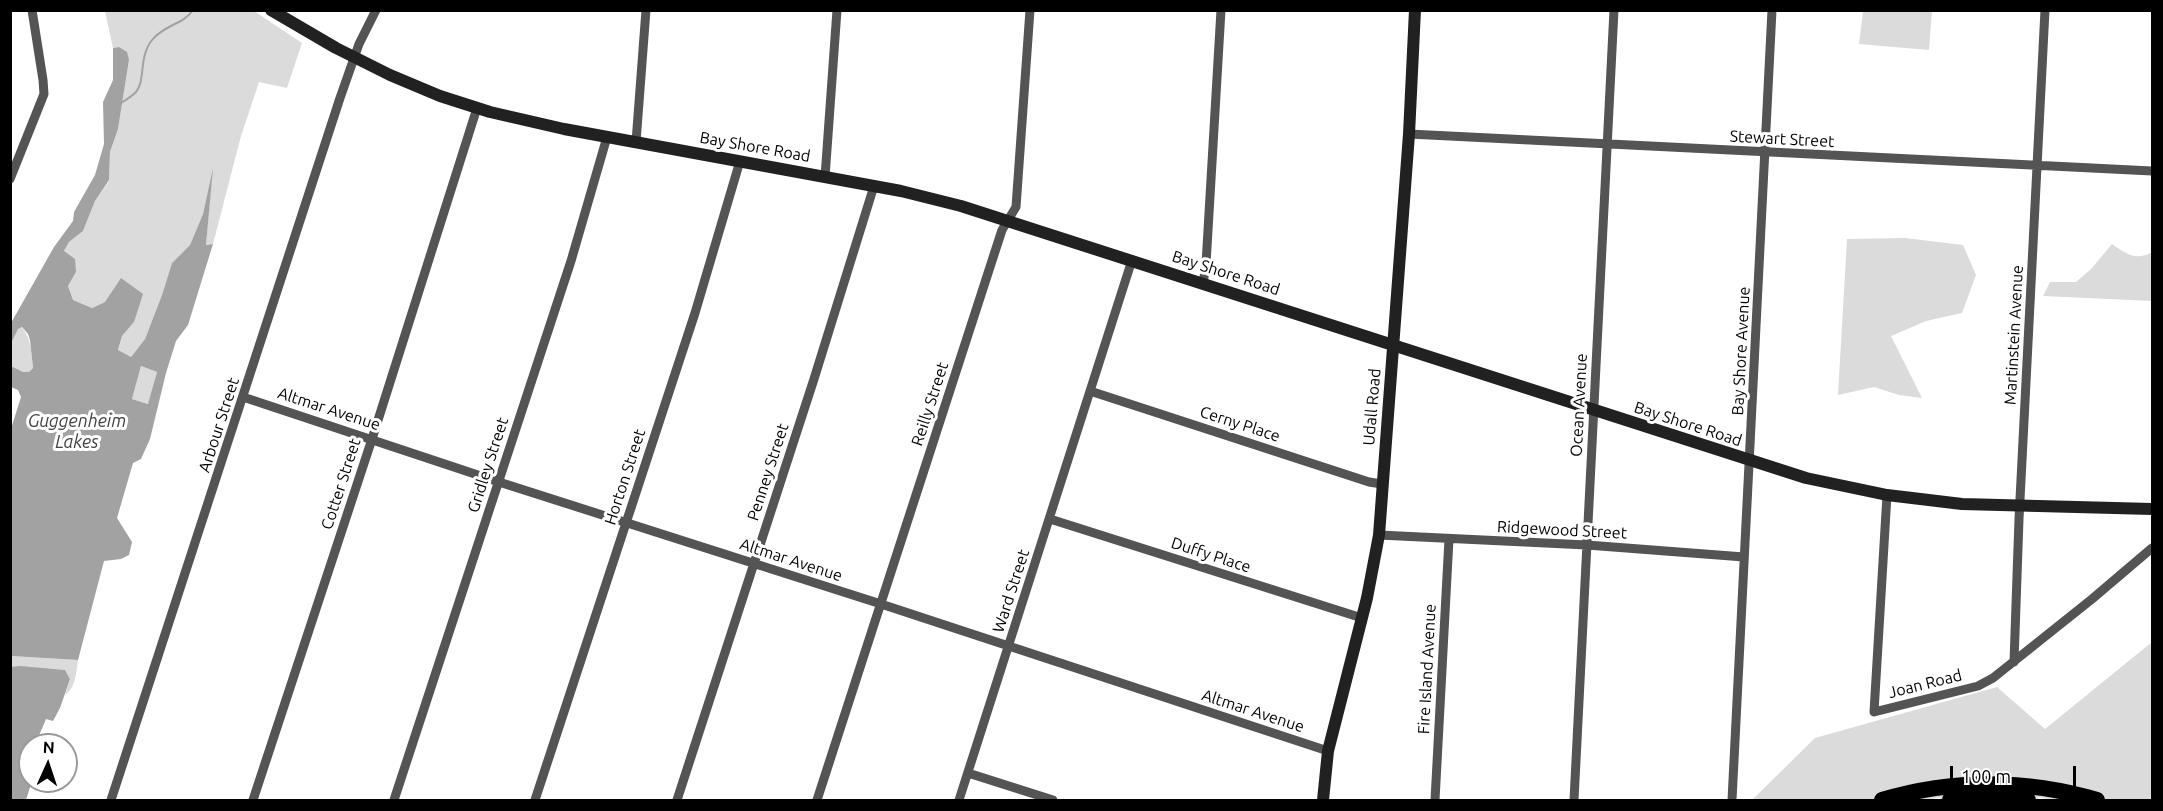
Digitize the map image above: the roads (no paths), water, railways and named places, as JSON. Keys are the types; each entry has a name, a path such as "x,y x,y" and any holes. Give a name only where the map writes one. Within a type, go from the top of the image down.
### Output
{"highway":[{"path":"1882,801 1927,789 1988,784 2044,788 2097,801"},
{"path":"1950,801 1998,798 2028,801"}],"main road":[{"name":"Bay Shore Road","path":"271,10 354,58 414,86 477,108 534,123 931,198 1009,220 1806,478 1887,495 1962,504 2152,509"},
{"name":"Bay Shore Road","path":"282,10 299,26"},
{"name":"Udall Road","path":"1323,801 1328,751 1362,618 1379,535 1409,134 1415,10"}],"street":[{"path":"10,179 44,93 44,80 32,10"},
{"name":"Arbour Street","path":"111,801 354,58 376,10"},
{"path":"636,142 646,10"},
{"path":"825,177 837,10"},
{"name":"Reilly Street","path":"817,801 1002,230 1017,203 1029,10"},
{"path":"1203,284 1221,10"},
{"name":"Ocean Avenue","path":"1574,801 1614,10"},
{"name":"Bay Shore Avenue","path":"1731,801 1772,10"},
{"name":"Martinstein Avenue","path":"2014,662 2045,10"},
{"name":"Cotter Street","path":"253,801 372,439 477,108"},
{"name":"Stewart Street","path":"1409,134 2152,171"},
{"name":"Gridley Street","path":"394,801 574,251 607,137"},
{"name":"Horton Street","path":"535,801 695,313 740,161"},
{"name":"Penney Street","path":"677,801 874,186"},
{"name":"Ward Street","path":"959,801 1132,260"},
{"name":"Cerny Place","path":"1090,391 1369,482 1382,484"},
{"name":"Altmar Avenue","path":"243,397 1328,751"},
{"name":"Joan Road","path":"1887,495 1874,712 1978,686 1993,678 2152,548"},
{"name":"Duffy Place","path":"1050,519 1362,618"},
{"name":"Ridgewood Street","path":"1379,535 1587,545 1744,557"},
{"name":"Fire Island Avenue","path":"1434,801 1449,539"},
{"path":"968,773 1053,801"}],"water":[{"name":"Guggenheim Lakes","path":"119,47 127,52 129,60 118,129 110,152 109,180 95,201 83,231 69,242 64,251 75,259 76,272 68,286 73,300 92,308 105,302 121,278 143,294 134,322 122,336 118,350 131,357 145,339 172,263 190,245 203,214 213,168 206,245 213,244 188,325 176,341 150,439 141,459 133,463 117,518 132,542 129,555 121,559 104,561 78,660 11,656 10,432 21,397 18,390 11,387 11,366 23,372 29,372 33,368 28,334 22,327 18,329 11,343 11,323 54,247 73,221 74,212 95,175 104,144 103,102 113,80 113,48","holes":["141,366 157,372 148,404 132,399"]},
{"path":"11,667 65,670 70,679 53,721 46,719 40,733 18,733 18,793 28,793 26,800 11,800"}],"waterway":[{"path":"121,103 139,87 143,61 152,40 162,31 184,19 193,10"}]}
